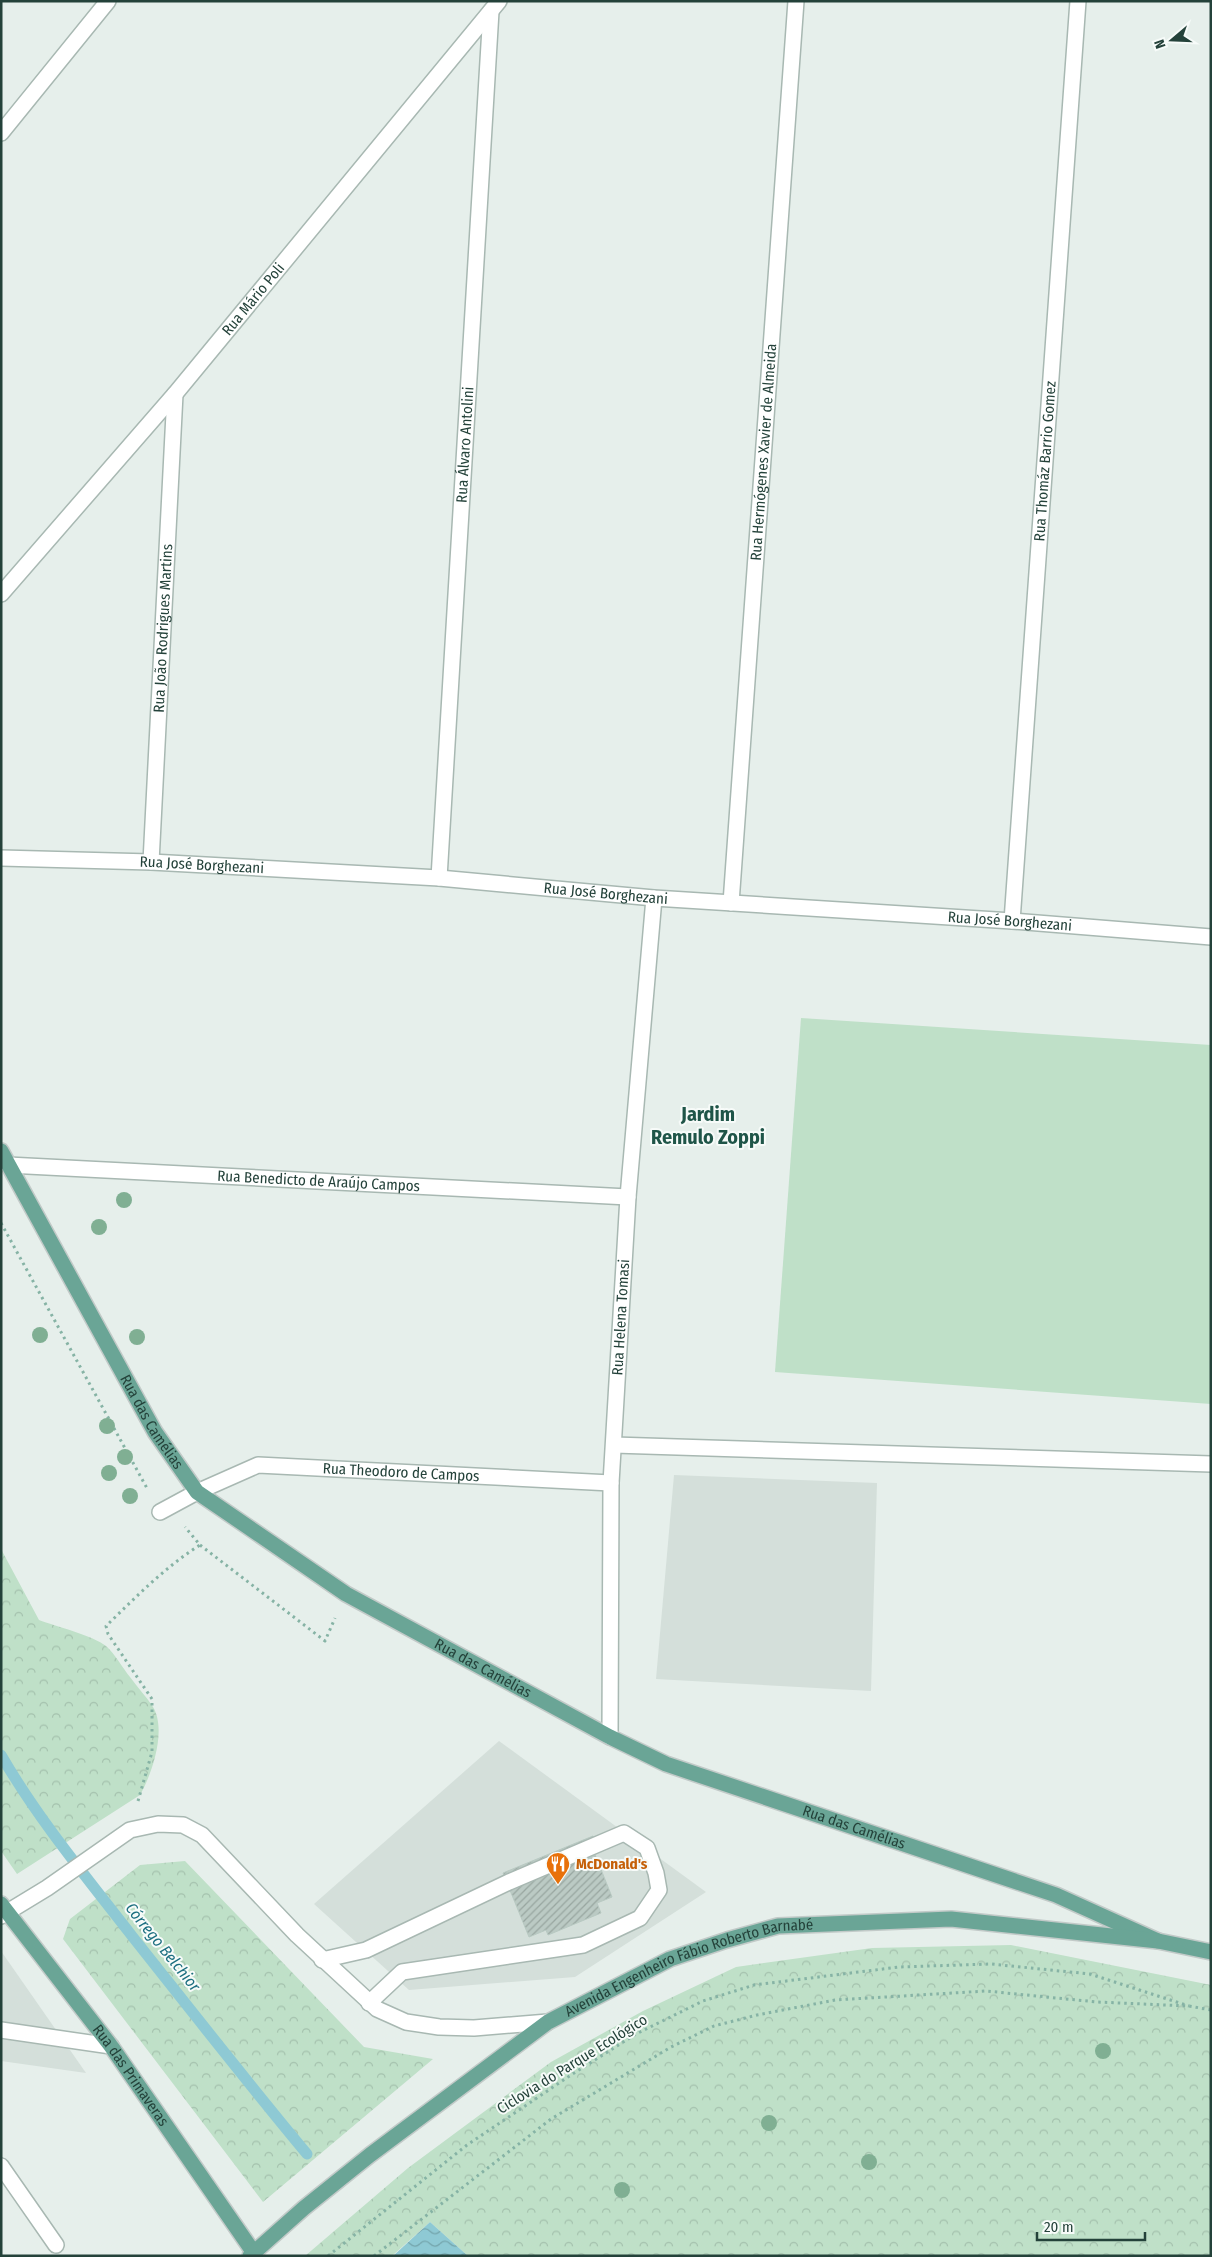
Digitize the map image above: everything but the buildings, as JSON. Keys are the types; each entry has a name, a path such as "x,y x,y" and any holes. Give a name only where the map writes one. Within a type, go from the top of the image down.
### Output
{"main road":[{"name":"Rua das Camélias","path":"1,1151 155,1432 196,1492 346,1594 610,1737 666,1764 1056,1896 1158,1941"},
{"name":"Rua das Primaveras","path":"3,1911 111,2046 252,2254"},
{"name":"Avenida Engenheiro Fábio Roberto Barnabé","path":"252,2254 304,2208 370,2155 548,2022 670,1959 778,1926 951,1919 1158,1941 1211,1952"}],"street":[{"path":"1,133 108,1"},
{"name":"Rua Hermógenes Xavier de Almeida","path":"731,902 796,1"},
{"name":"Rua Thomáz Barrio Gomez","path":"1012,921 1078,1"},
{"name":"Rua Mário Poli","path":"1,594 175,394 495,6"},
{"name":"Rua Álvaro Antolini","path":"439,878 495,6"},
{"name":"Rua João Rodrigues Martins","path":"151,862 175,394"},
{"name":"Rua José Borghezani","path":"1,858 151,862 439,878 654,898 1012,921 1211,937"},
{"name":"Rua Helena Tomasi","path":"610,1737 611,1483 628,1197 654,898"},
{"name":"Rua Benedicto de Araújo Campos","path":"8,1165 628,1197"},
{"path":"614,1445 1211,1464"},
{"name":"Rua Theodoro de Campos","path":"164,1510 196,1492 258,1465 611,1483"},
{"path":"3,1911 48,1888 130,1830 158,1824 183,1824 202,1835 322,1960 369,2003 406,2022 438,2027 474,2028 548,2022"},
{"path":"322,1960 366,1950 509,1882 624,1833 647,1848 656,1873 658,1890 640,1918 583,1945 402,1972 369,2003"},
{"path":"1,2030 111,2046"},
{"path":"1,2166 56,2245"}],"path":[{"path":"1,1223 164,1510 200,1545 324,1641 346,1594"},
{"path":"130,1830 152,1752 152,1699 108,1634 106,1626 156,1578 181,1557 200,1545"},
{"name":"Ciclovia do Parque Ecológico","path":"328,2256 467,2145 636,2034 703,2001 754,1986 899,1967 991,1964 1090,1974 1189,2006"},
{"path":"374,2256 551,2119 671,2047 714,2026 757,2015 835,2000 916,1993 986,1991 1097,2002 1189,2006 1211,2010"}],"shaded area":[{"path":"674,1475 877,1483 871,1691 656,1679"},
{"path":"499,1741 706,1892 575,1977 409,1990 314,1904"},
{"path":"1,1951 86,2073 1,2061"}],"green space":[{"path":"801,1018 1211,1045 1211,1404 775,1372"},
{"path":"1,1549 39,1620 84,1635 106,1646 153,1707 159,1728 153,1764 140,1795 17,1874 1,1851"},
{"path":"185,1861 364,2047 433,2059 263,2202 63,1939 70,1919 140,1865"},
{"path":"1011,1945 1211,1985 1211,2256 468,2256 430,2222 392,2256 305,2256 408,2168 551,2062 643,2011 736,1967 872,1948"}],"water":[{"path":"430,2222 468,2256 393,2256"}],"waterway":[{"name":"Córrego Belchior","path":"1,1755 15,1779 81,1870 262,2100 307,2154"}],"place":[{"name":"McDonald's","path":"558,1885"}],"district":[{"name":"Jardim Remulo Zoppi","path":"708,1126"}]}
